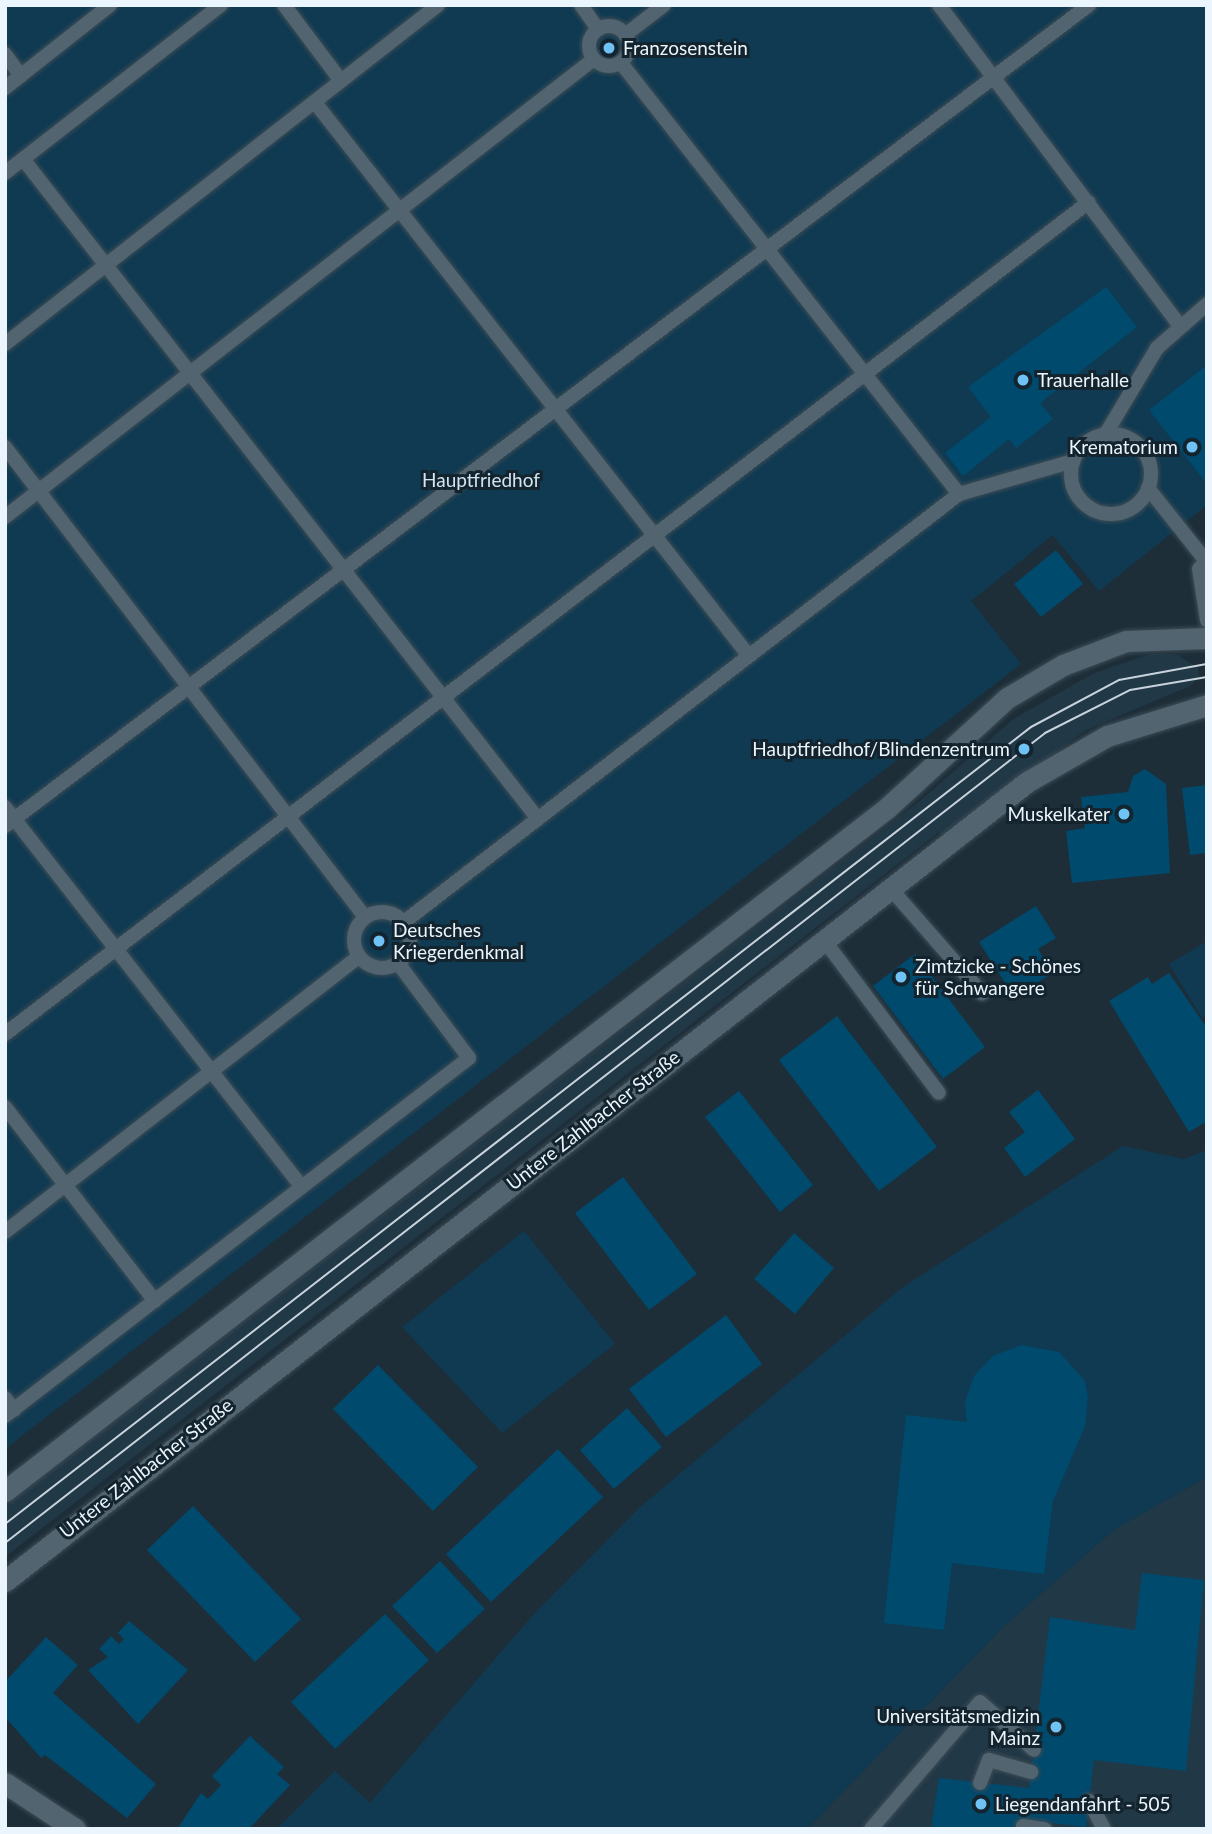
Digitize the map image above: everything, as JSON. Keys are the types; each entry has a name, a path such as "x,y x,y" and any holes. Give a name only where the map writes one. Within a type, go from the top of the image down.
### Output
{"street":[{"path":"5,1491 887,808 1007,698 1063,665 1126,641 1207,638"},
{"name":"Untere Zahlbacher Straße","path":"5,1581 890,888 1063,760 1143,721 1207,705"},
{"path":"5,1783 75,1829"}],"lane":[{"path":"5,88 110,5"},
{"path":"5,173 221,5"},
{"path":"284,5 341,81"},
{"path":"5,344 317,105 341,81 438,5"},
{"path":"580,5 598,29"},
{"path":"625,35 664,5"},
{"path":"939,5 1179,325"},
{"path":"10,823 1089,5"},
{"path":"616,27 625,35 629,47 621,63 610,66 594,60 589,47 598,29 616,27"},
{"path":"5,54 21,76"},
{"path":"5,517 191,374 398,209 594,60"},
{"path":"621,63 867,373 959,494"},
{"path":"317,105 749,656"},
{"path":"23,159 538,819"},
{"path":"5,1034 1089,202"},
{"path":"1148,488 1126,512 1102,514 1073,487 1073,461 1086,443 1105,435 1140,370 1179,325 1207,304"},
{"path":"1105,435 1142,450 1148,488 1207,561 1199,569 1207,620"},
{"path":"5,447 365,917"},
{"path":"404,922 959,494 1073,461"},
{"path":"5,807 10,823 116,948 302,1187"},
{"path":"890,888 982,993"},
{"path":"390,912 404,922 410,939 398,963 381,968 359,957 355,930 365,917 390,912"},
{"path":"824,940 939,1093"},
{"path":"5,1232 359,957"},
{"path":"8,1408 155,1301 469,1058 398,963"},
{"path":"5,1107 155,1301"},
{"path":"871,1829 980,1702 1034,1749"},
{"path":"980,1783 989,1760 1031,1772"},
{"path":"1089,1801 1104,1829"},
{"path":"1087,1818 1099,1829"},
{"path":"1024,1826 1045,1829"}],"shaded area":[{"path":"1150,654 1176,654 1198,668 1199,678 1190,686 1086,730 942,836 939,832 5,1557 5,1506 920,801 1012,720 1094,673"},
{"name":"Universitätsmedizin Mainz","path":"1207,1477 1207,1829 807,1829 1004,1626 1115,1529"}],"green space":[{"name":"Hauptfriedhof","path":"5,5 1207,5 1207,505 1099,591 1053,535 971,601 1021,664 5,1449"},
{"path":"1207,941 1207,1015 1202,1018 1169,964"},
{"path":"1123,1146 1184,1159 1207,1150 1207,1477 1115,1529 1004,1626 807,1829 277,1829 335,1771 370,1803 534,1614 640,1507 903,1287"},
{"path":"524,1231 615,1344 502,1433 402,1327"}],"building":[{"name":"Trauerhalle","path":"1106,287 1137,327 1040,403 1053,419 1016,448 1009,439 963,476 945,453 991,417 968,387"},
{"name":"Krematorium","path":"1207,365 1207,484 1149,410"},
{"path":"1056,550 1083,584 1041,617 1014,584"},
{"name":"Muskelkater","path":"1145,769 1166,784 1170,873 1072,883 1066,831 1085,828 1081,797 1128,792 1133,776"},
{"path":"1207,785 1207,853 1190,855 1182,788"},
{"path":"1036,906 1056,938 1038,949 1053,973 1014,997 979,942"},
{"path":"915,954 985,1047 943,1079 873,986"},
{"path":"1169,973 1207,1028 1207,1121 1189,1132 1109,1001 1148,977 1152,984"},
{"path":"837,1016 937,1147 879,1191 779,1060"},
{"path":"1038,1090 1075,1139 1025,1177 1004,1148 1025,1132 1009,1112"},
{"path":"739,1091 813,1185 780,1212 705,1117"},
{"path":"623,1177 697,1274 649,1310 575,1213"},
{"path":"794,1233 834,1268 795,1314 754,1279"},
{"path":"726,1315 762,1364 666,1437 629,1389"},
{"path":"1021,1345 1059,1352 1085,1381 1088,1398 1085,1426 1053,1501 1044,1574 952,1563 944,1630 884,1623 906,1415 967,1422 965,1402 974,1376 993,1356"},
{"path":"378,1365 478,1467 433,1511 333,1409"},
{"path":"627,1408 662,1447 614,1489 580,1450"},
{"path":"558,1449 603,1497 491,1602 446,1554"},
{"path":"193,1506 301,1619 255,1662 147,1550"},
{"path":"440,1561 485,1609 437,1653 392,1606"},
{"path":"1142,1573 1204,1580 1186,1771 1094,1760 1086,1827 1026,1820 1023,1829 931,1829 939,1778 1029,1788 1050,1617 1135,1630"},
{"path":"385,1614 429,1660 335,1749 291,1702"},
{"path":"129,1621 188,1670 138,1724 88,1670 108,1657 99,1649 111,1636 119,1644 124,1639 118,1633"},
{"path":"46,1637 78,1665 53,1693 156,1784 127,1818 45,1755 41,1758 5,1717 5,1682"},
{"path":"250,1736 284,1767 277,1774 290,1785 249,1829 177,1829 201,1793 208,1799 221,1785 212,1776"}],"tram line":[{"path":"5,1524 1031,727 1119,680 1207,664"},
{"path":"5,1543 1045,733 1130,690 1207,677"}],"place":[{"name":"Franzosenstein","path":"609,48"},
{"name":"Trauerhalle","path":"1023,380"},
{"name":"Krematorium","path":"1192,447"},
{"name":"Hauptfriedhof/Blindenzentrum","path":"1024,749"},
{"name":"Muskelkater","path":"1124,814"},
{"name":"Deutsches Kriegerdenkmal","path":"379,941"},
{"name":"Zimtzicke - Schönes für Schwangere","path":"901,977"},
{"name":"Universitätsmedizin Mainz","path":"1056,1727"},
{"name":"Liegendanfahrt - 505","path":"981,1804"}]}
